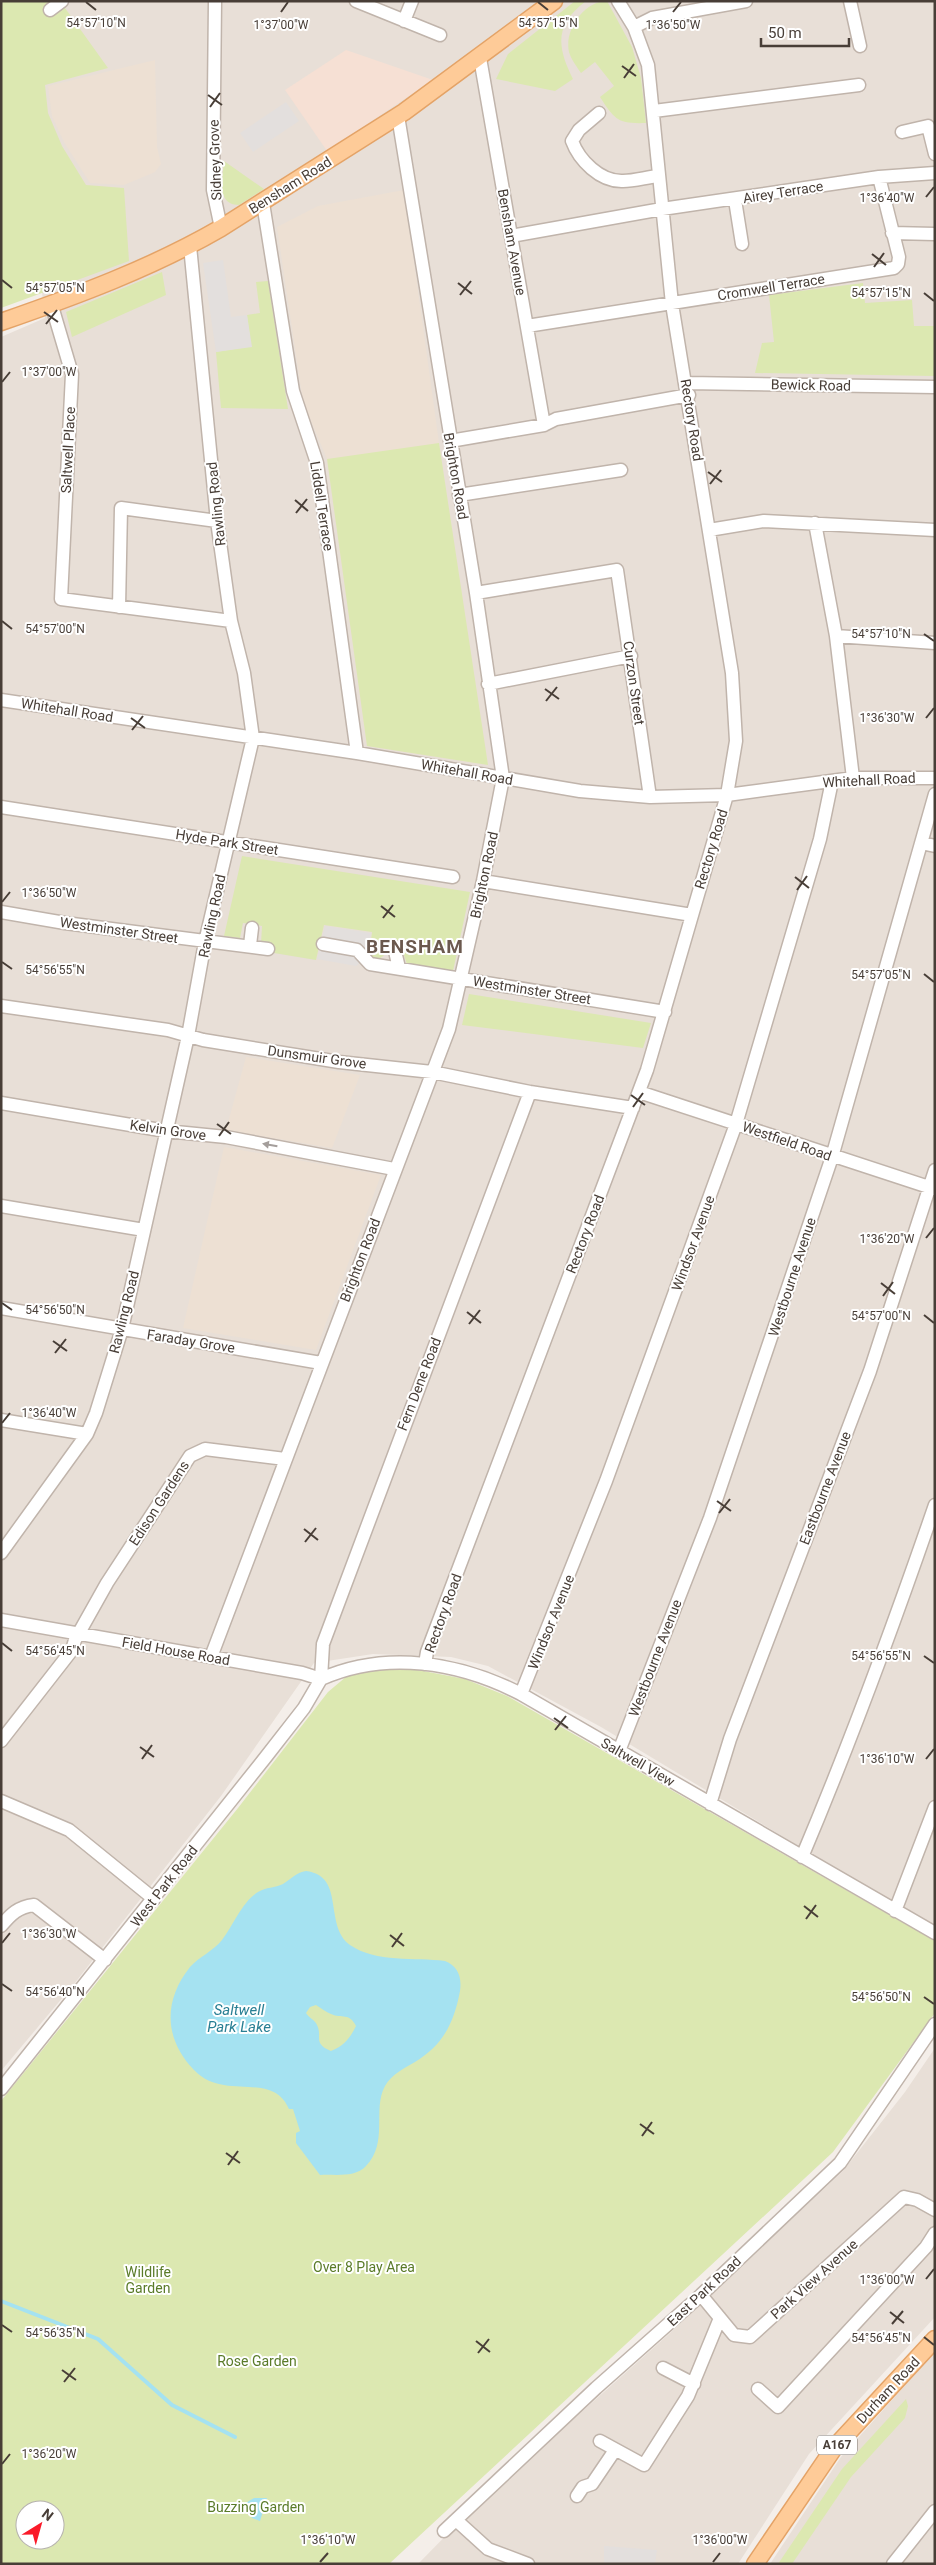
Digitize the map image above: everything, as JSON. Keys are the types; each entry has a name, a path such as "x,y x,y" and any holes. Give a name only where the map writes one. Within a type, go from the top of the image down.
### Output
{"main road":[{"name":"Bensham Road","path":"1,322 131,273 190,246 263,203 398,116 480,58 554,1"},
{"name":"Durham Road","path":"755,2564 834,2448 935,2338"}],"street":[{"path":"50,10 62,1"},
{"name":"Sidney Grove","path":"215,1 213,190 221,228"},
{"path":"356,1 440,35"},
{"path":"404,21 412,1"},
{"name":"Rectory Road","path":"425,1664 446,1602 639,1092 665,1012 728,795 736,741 732,673 688,389 672,304 648,66 634,26 618,1"},
{"path":"634,26 652,18 746,1"},
{"path":"850,1 860,46"},
{"name":"Bensham Avenue","path":"480,58 544,425"},
{"path":"654,112 859,85"},
{"path":"599,113 579,130 572,141 576,153 587,165 603,176 621,181 659,176"},
{"name":"Brighton Road","path":"211,1657 394,1169 449,1030 484,881 503,778 476,593 398,116"},
{"path":"902,132 928,126 935,154"},
{"name":"Airey Terrace","path":"511,236 662,209 735,200 879,177 935,173"},
{"path":"879,177 892,233 935,234"},
{"path":"735,200 742,244"},
{"name":"Liddell Terrace","path":"263,203 293,390 317,463 358,753"},
{"name":"Cromwell Terrace","path":"527,326 672,304 704,297 888,270 898,264 899,257 892,233"},
{"name":"Rawling Road","path":"1,1553 87,1434 96,1413 122,1329 188,1036 205,942 252,738 244,673 231,621 218,521 190,246"},
{"name":"Saltwell Place","path":"51,303 72,374 61,599 119,607"},
{"name":"Bewick Road","path":"450,441 544,425 556,419 688,389 935,387"},
{"path":"459,495 621,470"},
{"path":"218,521 121,508 119,607 231,621"},
{"path":"710,530 764,522 935,530"},
{"path":"815,523 836,636 853,778"},
{"name":"Curzon Street","path":"476,593 617,570 650,797"},
{"path":"836,636 935,643"},
{"path":"488,684 631,656"},
{"name":"Whitehall Road","path":"1,700 358,753 580,791 650,797 728,795 853,778 935,778"},
{"name":"Windsor Avenue","path":"522,1694 606,1481 736,1124 820,839 832,781"},
{"name":"Westbourne Avenue","path":"619,1751 710,1518 832,1157 935,794"},
{"name":"Hyde Park Street","path":"1,807 453,878"},
{"path":"921,844 935,846"},
{"path":"484,881 692,915"},
{"name":"Westminster Street","path":"1,912 205,942 250,945 268,949"},
{"path":"250,945 252,928"},
{"name":"Westminster Street","path":"323,944 357,950 370,964 665,1012"},
{"path":"394,947 399,968"},
{"name":"Dunsmuir Grove","path":"1,1006 168,1030 188,1036 338,1062 432,1072 530,1092 633,1108"},
{"name":"Fern Dene Road","path":"321,1679 323,1644 530,1092"},
{"name":"Westfield Road","path":"639,1092 832,1157 881,1170 932,1188"},
{"name":"Kelvin Grove","path":"1,1103 166,1131 226,1137 314,1152 394,1169"},
{"name":"Eastbourne Avenue","path":"710,1804 730,1739 870,1371 932,1188 935,1170"},
{"path":"1,1206 144,1230"},
{"name":"Faraday Grove","path":"1,1308 321,1363"},
{"path":"1,1420 87,1434"},
{"name":"Edison Gardens","path":"1,1741 72,1650 75,1640 107,1584 190,1456 205,1449 285,1459"},
{"path":"802,1857 830,1790 907,1587 935,1505"},
{"name":"Field House Road","path":"1,1620 302,1673 321,1679"},
{"name":"Saltwell View","path":"321,1679 352,1667 395,1662 464,1670 522,1694 935,1933"},
{"name":"West Park Road","path":"1,2089 304,1708 321,1679"},
{"path":"1,1801 69,1830 154,1899"},
{"path":"895,1910 935,1807"},
{"path":"1,1926 12,1912 22,1906 34,1905 105,1960"},
{"name":"East Park Road","path":"444,2531 596,2388 701,2295 840,2163 935,2024"},
{"name":"Park View Avenue","path":"701,2295 734,2335 750,2337 904,2197 917,2200 935,2210"},
{"path":"758,2389 778,2407 926,2246 935,2233"},
{"path":"600,2441 644,2465 694,2384 720,2318"},
{"path":"663,2368 694,2384"},
{"path":"577,2496 583,2487 592,2484 615,2450"},
{"path":"893,2564 935,2511"},
{"path":"456,2520 488,2549 528,2564"}],"shaded area":[{"path":"8,1 935,1 935,1928 601,1727 488,1666 451,1657 373,1654 314,1663 221,1796 74,1984 1,2071 1,337 45,318"},
{"path":"346,50 433,80 327,151 285,90"},
{"path":"155,60 157,147 161,164 155,172 124,185 90,183 64,142 52,116 48,86"},
{"path":"286,102 299,121 253,152 240,133"},
{"path":"404,190 439,443 488,765 367,746 327,459 303,402 277,227 318,206"},
{"path":"223,260 231,317 247,315 252,347 216,352 203,263"},
{"path":"325,926 371,933 367,957 356,966 317,959"},
{"path":"246,1057 360,1075 332,1148 226,1130"},
{"path":"224,1147 381,1175 316,1350 183,1328"},
{"path":"935,2048 935,2317 809,2454 738,2564 418,2564 468,2513 669,2334 843,2171 905,2092"},
{"path":"935,2352 935,2564 770,2564 841,2457"},
{"path":"604,2546 657,2550 655,2564 604,2564"}],"green space":[{"path":"1,1 60,1 108,68 45,85 48,113 62,146 86,185 124,188 129,261 1,308"},
{"path":"575,1 586,1 568,19 562,37 564,57 573,79 555,91 496,79 508,54"},
{"path":"607,1 632,47 641,78 646,123 629,123 614,116 600,97 614,86 595,62 581,73 569,52 568,43 577,18 591,6"},
{"path":"224,161 264,189 239,205 231,204 223,195 222,189"},
{"path":"162,272 166,295 72,337 66,312"},
{"path":"268,281 288,409 221,408 216,352 251,346 247,315 260,313 256,282"},
{"path":"863,283 865,303 912,300 914,326 935,326 935,376 755,373 762,343 774,342 769,295"},
{"path":"439,443 488,765 367,746 327,459"},
{"path":"242,856 470,892 453,971 407,964 399,941 388,944 389,951 377,961 369,958 372,932 324,925 316,960 274,953 274,946 261,944 262,926 243,923 240,938 224,936"},
{"path":"469,994 651,1023 643,1048 462,1025"},
{"path":"375,1669 418,1670 465,1679 507,1696 935,1941 935,2013 833,2152 389,2564 1,2564 1,2101 238,1808 328,1692 347,1676"},
{"path":"906,2399 908,2406 905,2418 851,2477 792,2564 778,2564 842,2469"}],"water":[{"name":"Saltwell Park Lake","path":"306,1871 318,1875 326,1882 330,1891 337,1926 342,1936 350,1945 372,1955 445,1961 456,1969 460,1981 460,1991 451,2023 440,2041 425,2055 394,2075 385,2086 381,2095 377,2147 373,2157 366,2166 362,2170 351,2174 320,2175 296,2143 296,2133 300,2131 293,2109 289,2109 281,2097 271,2091 259,2088 219,2084 206,2079 194,2070 184,2058 172,2033 171,2006 181,1980 190,1967 222,1940 242,1908 252,1896 261,1890 283,1884","holes":["316,2005 331,2014 348,2017 356,2026 346,2041 340,2047 331,2051 320,2042 319,2029 306,2013 310,2007"]},
{"path":"254,2498 267,2498 260,2521 252,2518 249,2511 244,2509 244,2504"}],"waterway":[{"path":"1,2301 98,2339 172,2405 235,2437"}],"district":[{"name":"BENSHAM","path":"415,946"}],"park label":[{"name":"Over 8 Play Area","path":"364,2267"},
{"name":"Wildlife Garden","path":"148,2280"},
{"name":"Rose Garden","path":"257,2361"},
{"name":"Buzzing Garden","path":"256,2507"}]}
